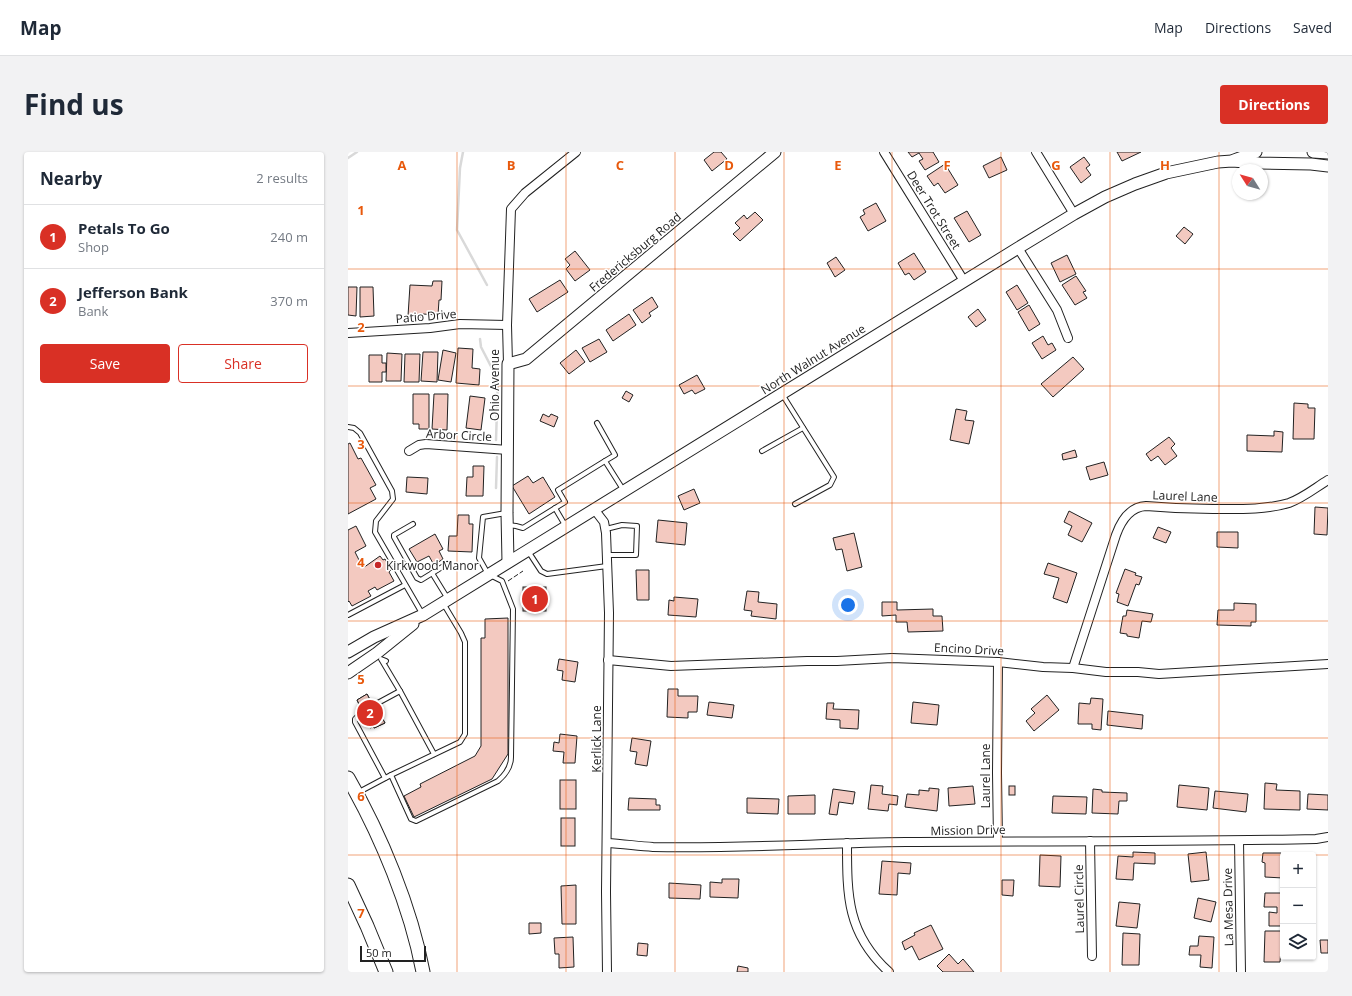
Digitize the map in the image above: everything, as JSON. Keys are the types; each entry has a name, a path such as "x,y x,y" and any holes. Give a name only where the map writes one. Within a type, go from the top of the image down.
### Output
{"main road":[{"name":"Fredericksburg Road","path":"508,364 526,359 775,152"},
{"name":"North Walnut Avenue","path":"1232,161 1256,152"},
{"path":"1313,152 1328,153"},
{"name":"North Walnut Avenue","path":"348,673 377,653 423,615 445,601 964,281 1105,196 1166,174 1218,162 1232,161 1328,166"},
{"name":"Ohio Avenue","path":"508,364 508,562"},
{"name":"North Walnut Avenue","path":"348,652 374,637 423,615"},
{"path":"348,778 382,846 396,880 418,947 423,972"},
{"path":"348,885 367,926 383,968"}],"street":[{"name":"Ohio Avenue","path":"508,364 507,325 511,208 524,193 576,152"},
{"name":"Deer Trot Street","path":"884,152 964,281"},
{"path":"1036,152 1074,214"},
{"path":"1018,248 1058,310 1068,338"},
{"name":"Patio Drive","path":"348,333 430,328 460,324 507,325"},
{"name":"Arbor Circle","path":"409,450 419,445 426,444 508,450"},
{"name":"Laurel Lane","path":"1073,668 1116,535 1123,519 1134,509 1140,506 1186,509 1233,509 1274,506 1299,499 1328,480"},
{"name":"Kerlick Lane","path":"594,510 604,522 606,529 609,613 606,892 607,972"},
{"name":"Encino Drive","path":"608,660 671,666 892,658 998,662 1106,672 1138,672 1159,674 1328,664"},
{"name":"Laurel Lane","path":"998,662 998,841"},
{"name":"Mission Drive","path":"607,843 652,847 761,847 847,843 998,841 1239,841 1316,840 1328,838"},
{"name":"Laurel Circle","path":"1090,841 1092,956"},
{"name":"La Mesa Drive","path":"1239,841 1241,972"},
{"path":"847,843 848,897 852,914 860,934 869,950 889,972"}],"lane":[{"path":"782,394 834,477 834,480 830,485 795,504"},
{"path":"507,525 523,528 565,502 558,490 615,455 597,423"},
{"path":"348,427 354,428 360,433 392,491 392,499 378,518 375,528 377,535 423,615"},
{"path":"762,451 803,428"},
{"path":"605,461 624,491"},
{"path":"555,508 566,527"},
{"path":"391,775 411,819 416,821 498,781 510,766 513,609 502,582 488,574 479,558 483,517 507,513"},
{"path":"413,524 394,535 394,537 418,578 421,580 447,564"},
{"path":"606,529 622,525 637,526 636,555 607,555"},
{"path":"528,550 541,571 546,574 607,566"},
{"path":"356,793 460,742 464,734 465,642 432,573"},
{"path":"348,616 405,585"},
{"path":"386,661 381,659 434,754"},
{"path":"386,778 360,732 355,719 363,711 400,691"}],"building":[{"path":"714,152 721,152 727,159 712,171 704,160"},
{"path":"908,152 933,152 939,162 925,170 919,161 923,159 919,153 912,157"},
{"path":"1117,152 1141,152 1122,161"},
{"path":"1001,157 1007,170 989,178 983,166"},
{"path":"1084,157 1090,165 1086,168 1091,175 1081,183 1070,167"},
{"path":"945,164 958,185 945,193 938,183 934,186 927,176"},
{"path":"876,203 886,221 868,231 860,217 865,214 863,210"},
{"path":"967,211 981,235 969,242 954,218"},
{"path":"755,212 763,220 740,241 733,234 740,228 735,223 744,215 747,219"},
{"path":"1184,227 1193,234 1185,244 1176,236"},
{"path":"575,251 590,270 575,281 566,269 570,265 565,259"},
{"path":"914,253 926,272 914,280 909,273 905,275 898,263"},
{"path":"1067,255 1076,274 1060,282 1051,263"},
{"path":"836,257 845,270 835,277 827,263"},
{"path":"1076,276 1086,291 1083,292 1087,298 1075,305 1062,285"},
{"path":"560,280 568,292 537,312 529,299"},
{"path":"433,281 442,281 441,300 439,300 438,315 423,314 423,317 408,316 410,285 432,286"},
{"path":"1017,285 1028,303 1017,310 1006,292"},
{"path":"348,287 357,287 356,316 348,315"},
{"path":"360,287 373,287 374,316 360,317"},
{"path":"652,297 658,307 649,313 651,316 642,323 633,310"},
{"path":"1029,305 1040,324 1029,331 1018,312"},
{"path":"978,309 986,320 976,327 968,317"},
{"path":"629,314 636,325 613,341 606,330"},
{"path":"1043,336 1048,345 1052,343 1056,350 1042,359 1032,343"},
{"path":"599,339 607,352 590,362 582,348"},
{"path":"458,348 473,349 472,368 480,369 479,385 456,383"},
{"path":"443,350 456,353 451,382 438,380"},
{"path":"576,350 585,362 569,374 560,363"},
{"path":"423,352 438,352 437,382 421,381"},
{"path":"387,353 402,354 401,381 386,381"},
{"path":"405,354 420,354 419,382 404,382"},
{"path":"369,355 382,355 382,363 386,363 386,372 382,372 382,382 369,382"},
{"path":"1073,357 1084,369 1053,397 1041,384"},
{"path":"697,375 705,389 695,394 692,390 684,394 679,385"},
{"path":"626,391 633,395 629,402 622,398"},
{"path":"413,394 429,394 429,429 419,429 419,424 413,424"},
{"path":"434,394 448,394 447,430 432,429"},
{"path":"470,396 485,398 481,430 466,428"},
{"path":"1294,403 1308,404 1308,408 1315,408 1314,439 1293,439"},
{"path":"956,409 967,411 965,420 974,421 969,444 950,440"},
{"path":"543,414 549,417 551,414 558,417 554,427 540,421"},
{"path":"1274,431 1283,432 1282,452 1247,451 1247,435 1274,436"},
{"path":"1169,437 1175,444 1171,448 1177,456 1165,465 1158,456 1151,461 1146,454"},
{"path":"350,443 358,459 361,458 376,485 370,488 376,499 348,514 348,444"},
{"path":"1075,450 1077,457 1063,460 1062,454"},
{"path":"1104,462 1108,475 1090,480 1086,467"},
{"path":"473,466 484,466 483,496 466,496 467,477 473,477"},
{"path":"528,476 533,483 543,477 555,497 529,514 512,486"},
{"path":"407,477 428,478 427,494 406,492"},
{"path":"694,489 700,503 684,510 678,496"},
{"path":"1315,507 1328,508 1327,535 1314,534"},
{"path":"1069,511 1092,523 1082,542 1068,535 1072,526 1064,522"},
{"path":"458,515 469,515 469,524 473,524 472,552 448,551 449,536 457,536"},
{"path":"658,520 687,523 685,545 656,542"},
{"name":"Kirkwood Manor","path":"356,526 366,546 355,552 363,568 380,556 383,560 385,559 391,570 389,572 394,581 377,590 375,587 368,591 371,596 352,606 349,601 348,602 348,530"},
{"path":"1158,527 1171,532 1166,543 1153,538"},
{"path":"1217,532 1238,532 1238,548 1217,547"},
{"path":"854,533 862,567 847,571 842,549 836,550 833,538"},
{"path":"435,534 443,549 439,551 443,559 434,565 429,556 417,562 409,549"},
{"path":"1048,563 1077,573 1067,603 1053,598 1059,578 1044,574"},
{"path":"1125,569 1142,577 1139,585 1136,584 1128,606 1117,602 1119,594 1116,593"},
{"path":"636,570 649,570 649,600 637,600"},
{"path":"523,587 546,587 546,611 523,611"},
{"path":"747,591 759,592 758,602 777,604 776,619 751,616 752,611 744,610"},
{"path":"674,597 698,599 696,617 668,615 669,600 674,601"},
{"path":"882,602 897,602 897,610 933,609 933,616 942,616 943,631 908,632 907,622 896,622 896,615 882,616"},
{"path":"1234,603 1256,604 1256,622 1251,622 1251,626 1217,625 1218,610 1234,610"},
{"path":"1127,610 1153,614 1151,622 1142,621 1139,638 1120,633 1123,616 1126,616"},
{"path":"508,618 508,754 492,779 414,817 404,796 421,787 420,784 475,756 481,746 481,638 485,638 485,619"},
{"path":"559,659 578,662 575,682 562,680 563,671 557,670"},
{"path":"668,689 678,689 678,696 698,696 697,712 688,712 688,718 667,717"},
{"path":"367,694 378,715 380,714 385,723 374,728 373,726 370,728 357,700"},
{"path":"367,694 378,715 368,721 357,700"},
{"path":"1047,695 1059,710 1034,731 1026,721 1035,713 1031,709"},
{"path":"1091,698 1103,699 1101,730 1092,729 1092,724 1078,724 1079,703 1090,704"},
{"path":"709,702 734,705 732,718 707,715"},
{"path":"913,702 939,705 937,725 911,723"},
{"path":"827,703 834,703 833,709 859,710 858,729 840,728 840,720 826,719"},
{"path":"1108,711 1143,715 1142,729 1107,725"},
{"path":"380,714 385,723 374,728 373,726 370,728 367,721"},
{"path":"560,734 577,736 575,763 563,763 564,752 553,751 554,742 559,743"},
{"path":"632,738 651,741 647,766 635,764 637,752 630,751"},
{"path":"560,780 576,780 576,809 560,809"},
{"path":"1265,783 1277,784 1276,790 1300,791 1300,810 1264,809"},
{"path":"871,785 883,786 882,794 898,796 897,805 889,804 888,811 868,809"},
{"path":"1179,785 1209,788 1207,810 1177,807"},
{"path":"973,786 975,804 949,806 948,788"},
{"path":"1009,786 1015,786 1015,795 1009,795"},
{"path":"929,788 939,789 937,811 905,807 907,794 919,795 919,790 929,791"},
{"path":"833,789 855,792 853,804 839,802 837,815 829,814"},
{"path":"1093,789 1102,790 1102,792 1127,793 1127,801 1119,801 1118,814 1092,813"},
{"path":"1215,791 1248,794 1246,812 1213,808"},
{"path":"1308,794 1328,795 1328,810 1307,809"},
{"path":"815,795 815,814 788,814 788,796"},
{"path":"1053,796 1087,797 1086,814 1052,813"},
{"path":"629,798 656,799 656,805 660,805 660,810 628,810"},
{"path":"747,798 779,799 778,814 747,813"},
{"path":"561,818 575,818 575,846 561,846"},
{"path":"1133,852 1155,853 1155,864 1134,863 1133,880 1116,879 1118,856 1133,857"},
{"path":"1206,852 1209,880 1191,882 1188,854"},
{"path":"1263,853 1280,853 1280,878 1265,877 1265,863 1262,862"},
{"path":"1040,855 1061,856 1060,887 1039,886"},
{"path":"882,861 911,863 910,874 898,873 897,895 879,894"},
{"path":"722,879 739,879 738,898 710,897 710,882 722,883"},
{"path":"1002,880 1014,880 1013,896 1002,895"},
{"path":"669,883 701,885 700,899 669,898"},
{"path":"576,885 576,924 562,924 561,886"},
{"path":"1265,893 1280,893 1280,926 1269,926 1269,912 1277,913 1277,907 1264,907"},
{"path":"1198,898 1216,902 1211,922 1194,918"},
{"path":"1119,902 1140,904 1137,928 1116,926"},
{"path":"529,923 541,923 541,933 529,934"},
{"path":"931,925 943,949 919,960 912,946 905,950 902,942 915,935 914,933"},
{"path":"1265,931 1280,931 1280,962 1264,962"},
{"path":"1123,933 1140,934 1139,965 1122,965"},
{"path":"1199,936 1214,937 1212,968 1200,967 1201,955 1189,955 1190,946 1198,946"},
{"path":"573,937 574,967 559,968 559,954 555,954 554,938"},
{"path":"1320,940 1328,940 1328,953 1321,953"},
{"path":"638,943 648,944 647,956 637,955"},
{"path":"949,954 958,964 963,959 974,972 943,972 937,966"},
{"path":"738,966 748,968 748,972 737,972"}],"waterway":[{"path":"348,158 357,152"},
{"path":"463,152 460,168 457,230 487,285"},
{"path":"480,339 481,347 498,380 496,440"},
{"path":"496,488 497,457"}],"fence":[{"path":"508,581 523,571"}],"place":[{"name":"Kirkwood Manor","path":"378,565"},
{"name":"Petals To Go","path":"535,599"},
{"name":"Jefferson Bank","path":"370,713"}]}
